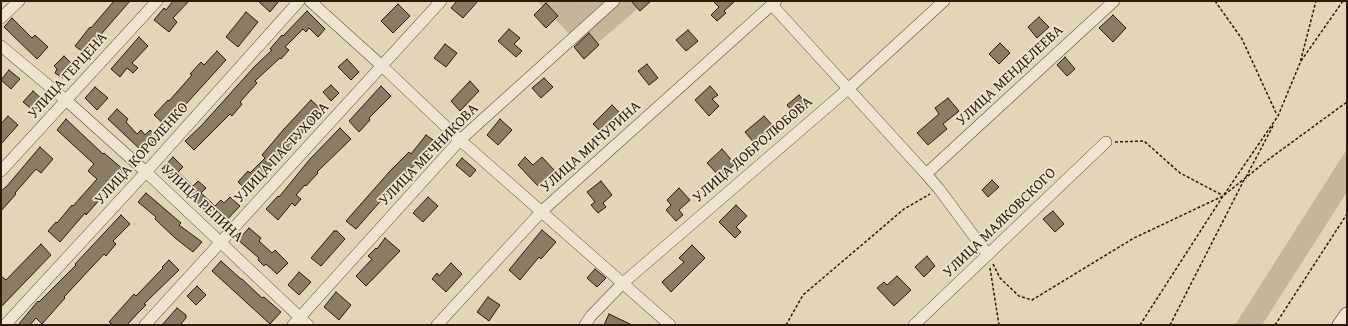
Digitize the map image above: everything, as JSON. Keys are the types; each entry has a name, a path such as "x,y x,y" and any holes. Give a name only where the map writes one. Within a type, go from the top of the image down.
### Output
{"main road":[{"path":"1340,325 1347,315"}],"street":[{"path":"1,18 19,1"},
{"name":"УЛИЦА ГЕРЦЕНА","path":"1,171 158,1"},
{"name":"УЛИЦА КОРОЛЕНКО","path":"5,325 146,172 299,1"},
{"path":"310,1 382,66 460,140 670,325"},
{"name":"УЛИЦА ПАСТУХОВА","path":"145,325 220,241 441,1"},
{"name":"УЛИЦА МЕЧНИКОВА","path":"300,323 460,140 614,1"},
{"name":"УЛИЦА ДОБРОЛЮБОВА","path":"585,325 591,316 623,282 848,88 944,1"},
{"name":"УЛИЦА МЕНДЕЛЕЕВА","path":"926,174 1114,1"},
{"path":"774,3 939,189 988,255"},
{"name":"УЛИЦА МИЧУРИНА","path":"436,325 542,211 774,3"},
{"name":"УЛИЦА РЕПИНА","path":"1,46 67,101 146,172 220,241 300,323"},
{"name":"УЛИЦА МАЯКОВСКОГО","path":"914,325 1106,142"}],"path":[{"path":"1215,1 1242,39 1278,116"},
{"path":"1170,325 1278,116 1300,62 1316,1"},
{"path":"1300,62 1343,1"},
{"path":"988,255 1000,278 1019,296 1032,300 1134,238 1223,196 1269,159 1347,102"},
{"path":"1140,325 1223,196 1278,116"},
{"path":"1106,142 1144,141 1180,173 1223,196"},
{"path":"786,325 803,295 904,209 939,189"},
{"path":"1275,325 1347,214"},
{"path":"988,255 999,325"}],"shaded area":[{"path":"537,1 647,1 587,52"},
{"path":"1347,149 1347,192 1262,325 1235,325"}],"building":[{"path":"114,1 130,1 86,54 75,46"},
{"path":"173,1 189,1 173,18 177,22 169,32 154,20 164,8 166,10"},
{"path":"258,1 279,1 270,12"},
{"path":"457,1 478,1 463,18 451,8"},
{"path":"631,1 651,1 640,11"},
{"path":"713,1 735,1 724,11 726,13 717,21 711,15 719,7"},
{"path":"546,3 558,16 546,28 534,15"},
{"path":"398,4 410,16 393,33 381,21"},
{"path":"307,11 325,29 318,37 309,28 306,32 303,29 285,47 289,50 281,59 280,58 255,81 257,83 240,102 242,104 232,116 230,114 194,150 185,141 201,126 255,66 272,50 270,49 282,35 283,36"},
{"path":"246,12 258,22 238,47 226,37"},
{"path":"1113,15 1126,28 1113,42 1099,28"},
{"path":"1039,17 1049,27 1037,38 1028,27"},
{"path":"12,18 32,38 35,35 48,47 37,59 4,27"},
{"path":"509,29 520,38 514,44 522,51 516,57 498,41"},
{"path":"688,30 698,41 686,51 676,40"},
{"path":"589,33 599,45 584,59 574,47"},
{"path":"139,37 148,46 132,63 138,68 133,73 127,68 120,77 111,69"},
{"path":"1000,43 1010,53 999,64 989,54"},
{"path":"445,44 457,53 446,67 434,58"},
{"path":"217,51 226,60 166,126 154,115 168,100 169,101 192,75 190,74 201,62 204,65"},
{"path":"64,56 74,66 63,78 55,73 57,69 54,66"},
{"path":"1065,57 1075,69 1067,76 1057,65"},
{"path":"347,59 359,72 351,80 338,67"},
{"path":"647,64 658,78 649,85 638,71"},
{"path":"9,70 20,79 11,89 1,80"},
{"path":"544,78 553,87 541,98 532,88"},
{"path":"470,81 479,91 460,111 451,101"},
{"path":"331,85 339,93 331,101 323,92"},
{"path":"381,86 391,96 369,118 370,120 359,132 349,121"},
{"path":"710,86 718,95 712,99 719,106 709,116 695,100"},
{"path":"95,87 108,98 97,110 85,98"},
{"path":"33,91 43,100 34,111 23,102"},
{"path":"799,95 807,105 795,115 787,105"},
{"path":"948,98 959,111 943,124 947,129 928,145 917,133 939,114 935,108"},
{"path":"311,100 323,111 291,145 275,165 273,164 257,180 259,181 249,192 238,182 248,171 250,173 265,158 262,155"},
{"path":"612,105 621,114 602,133 593,124"},
{"path":"117,109 128,119 126,122 137,134 141,130 145,135 150,130 158,137 143,152 108,119"},
{"path":"8,116 18,125 1,144 1,124"},
{"path":"764,116 774,127 755,144 745,132"},
{"path":"66,119 103,154 104,153 125,171 114,184 111,181 99,195 102,197 86,215 85,213 60,242 48,231 97,179 88,171 94,164 57,130"},
{"path":"500,119 512,130 498,145 487,135"},
{"path":"340,128 351,139 317,172 318,173 306,186 305,185 296,195 301,199 295,206 292,203 278,220 266,209 278,196 279,197 310,159"},
{"path":"426,135 436,142 428,152 400,179 356,229 346,221 390,171 409,152 411,154"},
{"path":"40,147 53,159 41,173 36,169 1,211 1,191"},
{"path":"722,149 735,164 720,177 707,163"},
{"path":"173,157 183,167 178,172 193,186 198,181 206,188 201,193 215,206 221,200 224,203 230,197 240,206 221,226 162,169"},
{"path":"525,157 533,165 542,157 555,171 539,187 518,165"},
{"path":"462,158 476,170 470,177 456,165"},
{"path":"992,180 999,187 988,197 982,190"},
{"path":"601,181 612,195 603,203 606,207 598,213 591,205 595,202 587,192"},
{"path":"679,188 690,200 679,210 683,215 676,221 666,210 671,205 667,200"},
{"path":"146,193 181,223 179,225 202,242 193,252 175,238 155,219 156,217 138,202"},
{"path":"428,197 438,206 423,222 413,213"},
{"path":"736,205 747,216 736,227 741,232 735,238 719,222"},
{"path":"1053,211 1064,224 1055,232 1043,219"},
{"path":"121,215 130,224 113,241 116,244 106,256 104,254 64,297 65,298 42,324 36,318 30,325 18,325 38,301 39,302 76,265 75,264"},
{"path":"249,228 261,238 259,241 272,253 275,250 288,263 277,274 266,264 264,266 258,260 259,258 238,240"},
{"path":"542,230 556,242 541,259 539,257 520,280 509,270"},
{"path":"334,231 337,231 345,239 321,266 311,258"},
{"path":"385,238 400,251 366,286 356,276 372,259 368,256 376,248 377,249"},
{"path":"41,244 51,255 1,307 1,276 6,280"},
{"path":"692,245 705,258 671,292 662,282 684,262 679,258"},
{"path":"927,256 935,266 924,277 915,267"},
{"path":"169,260 179,270 144,304 146,305 127,325 113,325 109,322 134,294 136,296"},
{"path":"221,261 262,298 264,297 281,312 270,324 212,271"},
{"path":"451,263 462,274 446,292 432,279 437,273 439,276"},
{"path":"595,269 606,278 597,287 587,278"},
{"path":"299,272 311,282 299,295 288,285"},
{"path":"897,276 911,290 894,306 877,288 884,282 887,285"},
{"path":"197,286 206,295 196,305 187,296"},
{"path":"336,292 351,305 339,320 324,307"},
{"path":"488,297 500,305 489,321 477,312"},
{"path":"177,308 186,315 186,318 180,325 162,325"},
{"path":"609,314 632,325 604,325"}]}
